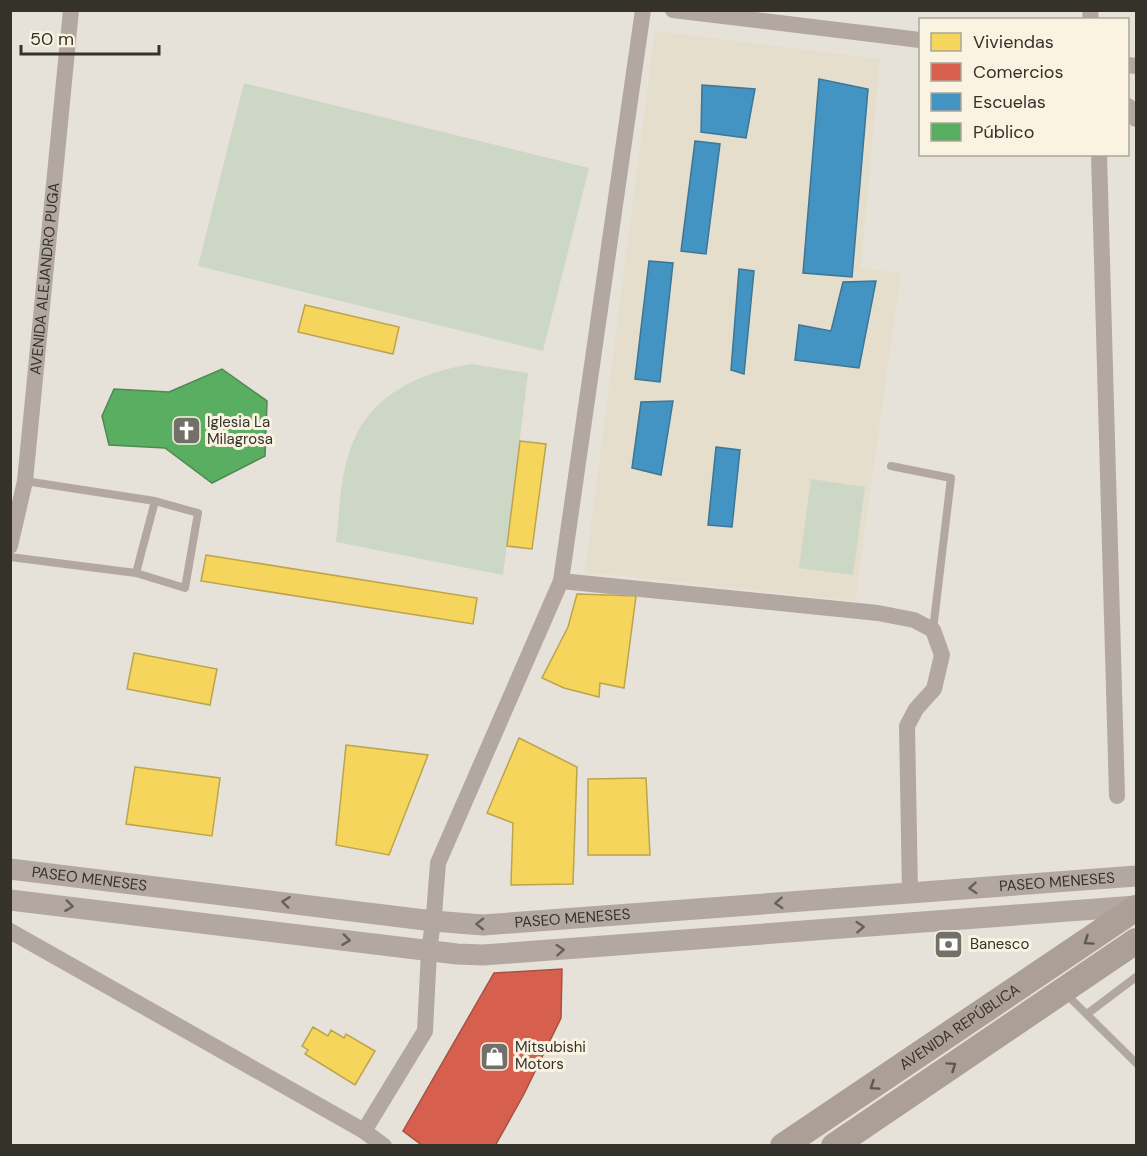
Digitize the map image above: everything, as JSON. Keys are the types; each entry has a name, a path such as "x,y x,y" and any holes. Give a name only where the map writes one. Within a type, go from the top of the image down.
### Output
{"main road":[{"name":"AVENIDA REPÚBLICA","path":"783,1146 1137,907"},
{"name":"AVENIDA REPÚBLICA","path":"834,1146 1137,941"}],"street":[{"name":"AVENIDA ALEJANDRO PUGA","path":"10,546 70,10"},
{"path":"364,1131 425,1031 429,951 434,921 438,863 561,580 643,10"},
{"path":"673,10 919,40"},
{"path":"1098,156 1118,796"},
{"path":"561,580 878,613 914,620 933,630 942,655 934,689 916,709 907,726 910,893"},
{"name":"PASEO MENESES","path":"10,869 459,924 510,924 1137,876"},
{"name":"PASEO MENESES","path":"10,900 457,954 512,954 1137,907"},
{"path":"10,931 364,1131 384,1146"}],"lane":[{"path":"891,466 951,478 933,630"},
{"path":"10,557 136,573 185,588 198,513 155,501 18,482"},
{"path":"136,573 155,501"},
{"path":"1087,1014 1137,977"},
{"path":"1063,991 1137,1063"}],"shaded area":[{"path":"655,31 880,59 861,268 901,273 855,601 585,572"}],"green space":[{"path":"244,83 589,168 543,351 198,266"},
{"path":"471,364 528,373 503,575 336,542 345,466 353,442 373,410 386,398 417,379"},
{"path":"811,479 865,487 853,575 799,568"}],"building: Viviendas":[{"path":"305,305 399,327 393,354 298,332"},
{"path":"520,441 546,444 532,549 507,546"},
{"path":"206,555 477,598 473,624 201,581"},
{"path":"577,594 636,596 624,688 600,683 599,697 564,688 542,678 568,627"},
{"path":"134,653 217,669 210,705 127,689"},
{"path":"519,738 577,767 573,884 511,885 513,823 487,813"},
{"path":"346,745 428,755 389,855 336,845"},
{"path":"135,767 220,778 212,836 126,824"},
{"path":"646,778 650,855 588,855 588,779"},
{"path":"313,1027 328,1036 331,1030 344,1038 346,1034 375,1051 355,1085 305,1054 308,1050 302,1046"}],"building: Comercios":[{"name":"Mitsubishi Motors","path":"562,969 561,1018 524,1094 495,1146 423,1146 403,1131 494,973"}],"building: Escuelas":[{"path":"819,79 868,89 852,277 803,273"},
{"path":"702,85 755,89 746,138 701,132"},
{"path":"695,141 720,144 706,254 681,251"},
{"path":"649,261 673,263 660,382 635,379"},
{"path":"739,269 754,271 744,374 731,370"},
{"path":"876,281 859,368 795,360 799,325 831,331 843,282"},
{"path":"673,401 661,475 632,468 641,402"},
{"path":"716,447 740,450 732,527 708,525"}],"building: Público":[{"name":"Iglesia La Milagrosa","path":"222,369 267,401 265,456 212,483 165,448 109,445 102,416 114,389 169,392"}],"place":[{"name":"Iglesia La Milagrosa","path":"186,431"},
{"name":"Banesco","path":"949,944"},
{"name":"Mitsubishi Motors","path":"494,1056"}]}
